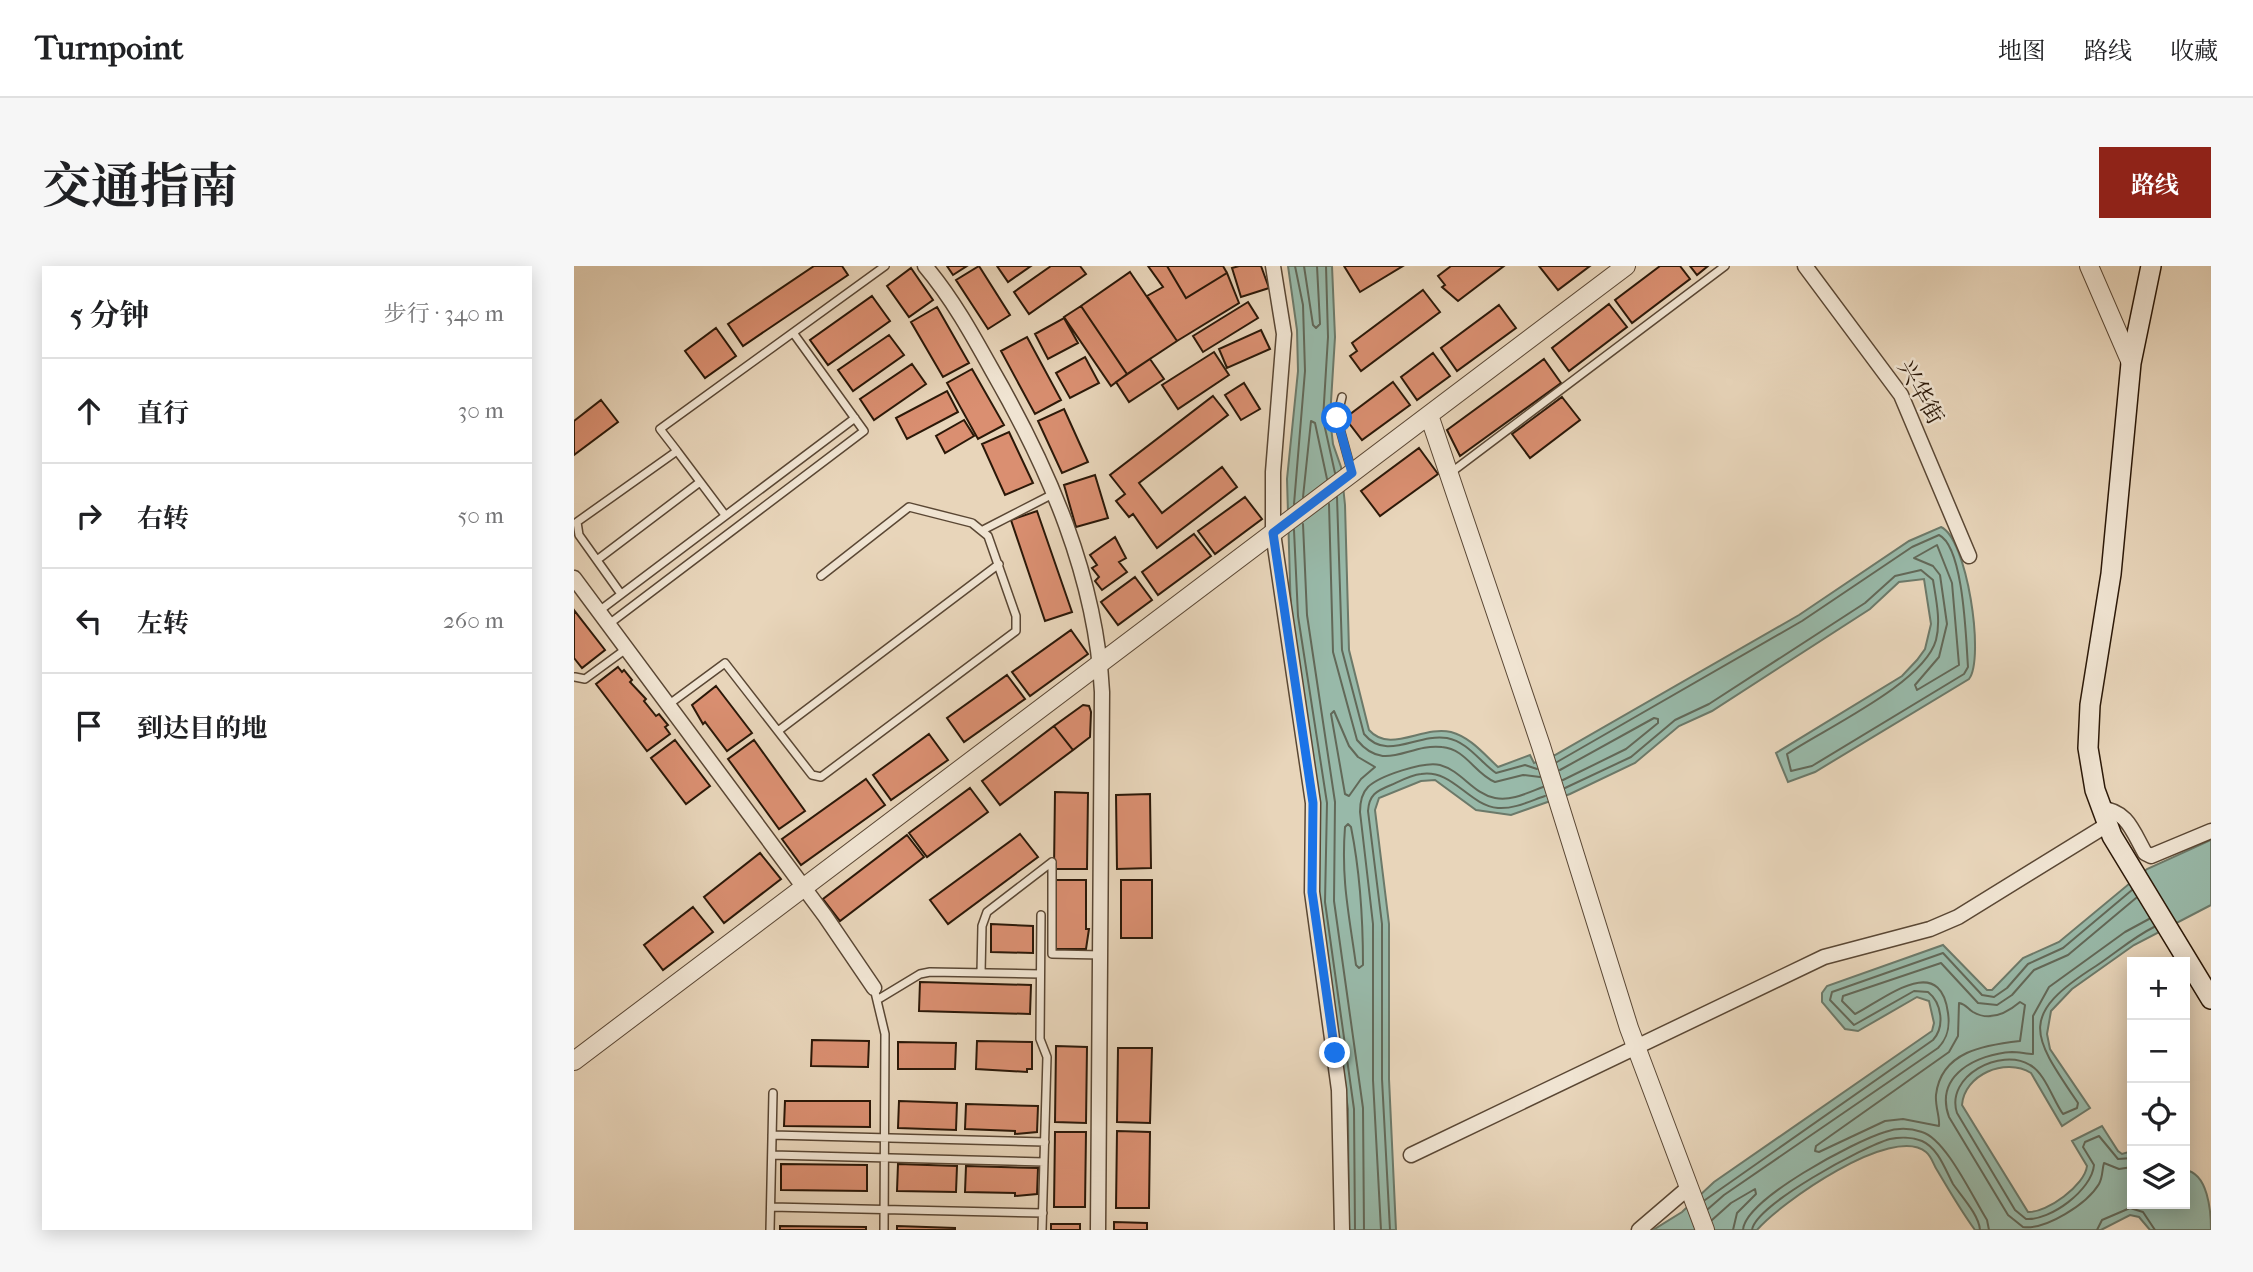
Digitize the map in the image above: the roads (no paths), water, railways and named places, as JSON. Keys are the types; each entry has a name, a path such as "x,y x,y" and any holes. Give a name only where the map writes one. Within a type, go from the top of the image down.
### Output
{"main road":[{"path":"2151,266 2131,363 2111,574 2088,726 2091,770 2104,817 2132,870 2211,999"}],"street":[{"path":"925,266 966,323 998,380 1053,494 1087,589 1100,664 1102,955 1098,1230"},
{"path":"1273,266 1284,334 1273,472 1313,803 1312,892 1339,1090 1342,1230"},
{"path":"574,1061 1626,266"},
{"name":"兴华街","path":"1805,266 1901,395 1918,429 1969,556"},
{"path":"2089,266 2131,363"},
{"path":"1429,415 1541,746 1635,1045 1705,1230"},
{"path":"574,578 804,888 876,994"},
{"path":"1411,1155 1635,1045 1824,957 1930,929 1958,917 2115,810 2123,815 2145,853 2151,856 2211,831"},
{"path":"1639,1230 1690,1195"}],"lane":[{"path":"725,515 660,429 885,266"},
{"path":"1449,475 1724,266"},
{"path":"608,624 864,431 794,334"},
{"path":"1342,397 1337,418 1348,476"},
{"path":"598,611 855,418"},
{"path":"621,594 576,530 578,523 677,451"},
{"path":"597,560 700,482"},
{"path":"983,530 1053,494"},
{"path":"668,705 725,663 812,775 828,775 1016,631 1016,616 992,543 983,530 972,523 909,507 821,576"},
{"path":"778,731 999,564"},
{"path":"574,677 585,678 626,649"},
{"path":"981,973 982,926 987,912 1052,862 1052,954 1102,955"},
{"path":"1041,915 1040,1039 1047,1057 1042,1230"},
{"path":"884,1230 885,1034 876,994 920,974 1040,974"},
{"path":"771,1230 773,1093"},
{"path":"772,1135 1045,1142"},
{"path":"772,1155 1044,1162"},
{"path":"771,1207 1043,1213"}],"water":[{"path":"1288,266 1332,266 1335,337 1330,418 1333,444 1341,467 1345,505 1349,650 1369,730 1377,737 1397,739 1429,732 1451,732 1471,742 1498,767 1530,755 1534,763 1555,755 1799,615 1909,541 1941,527 1959,552 1966,574 1974,625 1975,648 1969,679 1815,772 1788,782 1776,753 1902,676 1925,649 1931,624 1924,579 1899,582 1870,609 1712,711 1679,726 1635,763 1570,794 1511,815 1476,810 1435,780 1421,781 1379,798 1375,810 1389,924 1389,1079 1396,1230 1349,1230 1348,1109 1320,917 1291,616 1287,479 1298,371 1297,330"},
{"path":"2211,840 2211,905 2134,945 2072,989 2051,1011 2047,1034 2050,1049 2090,1108 2062,1126 2031,1073 2010,1067 1998,1068 1978,1077 1964,1094 1962,1105 2028,1212 2054,1203 2080,1181 2087,1166 2072,1141 2102,1126 2118,1151 2122,1154 2127,1152 2127,1209 2190,1209 2190,1172 2199,1178 2207,1194 2211,1230 2150,1230 2139,1217 2130,1215 2101,1230 1975,1230 1930,1156 1910,1146 1888,1149 1837,1170 1788,1202 1757,1230 1653,1230 1682,1212 1714,1182 1932,1031 1934,1023 1929,1001 1917,997 1858,1031 1845,1029 1822,1002 1822,993 1827,986 1943,945 1987,990 1992,990 2023,958 2059,942 2147,869"}]}
